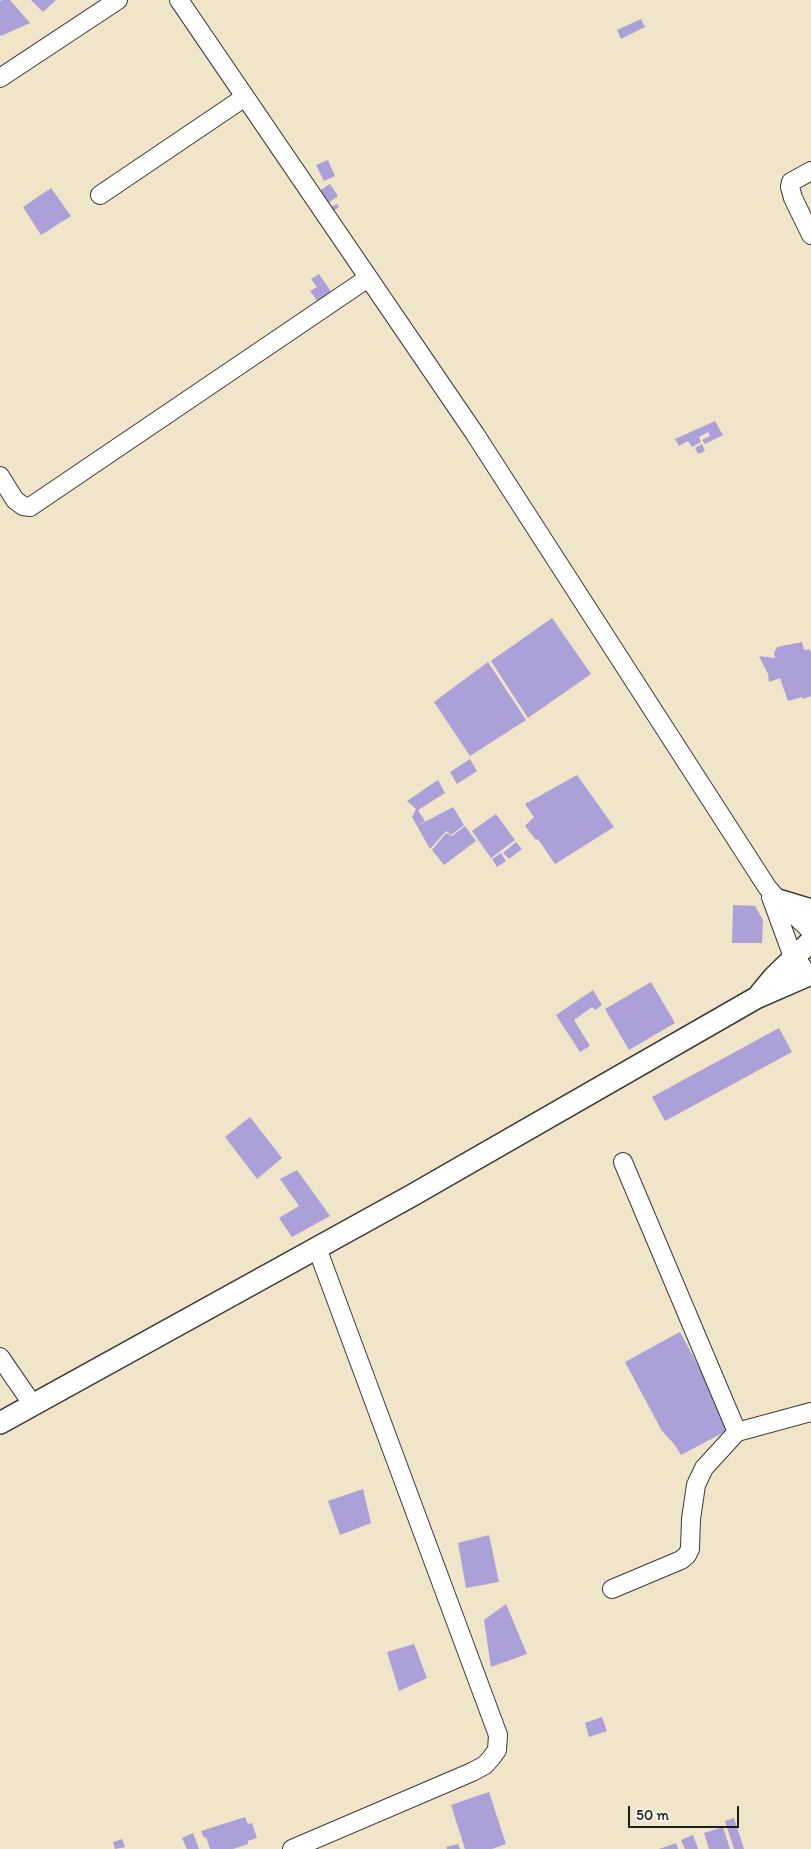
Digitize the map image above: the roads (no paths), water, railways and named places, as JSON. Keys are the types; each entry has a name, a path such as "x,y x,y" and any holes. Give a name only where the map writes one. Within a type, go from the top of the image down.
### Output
{"street":[{"path":"0,78 118,0"},
{"path":"179,0 475,434 773,893 811,931"},
{"path":"100,195 245,97"},
{"path":"811,170 791,182 790,187 793,198 811,235"},
{"path":"0,476 15,500 22,506 30,506 368,278"},
{"path":"773,893 811,910"},
{"path":"0,1423 411,1196 756,998 811,973 793,957 773,893"},
{"path":"756,998 793,957 811,941"},
{"path":"623,1162 737,1432"},
{"path":"292,1849 485,1765 497,1750 498,1735 317,1248"},
{"path":"0,1357 32,1404"},
{"path":"612,1589 681,1560 687,1555 690,1549 691,1519 696,1485 704,1468 737,1432 811,1412"}]}
